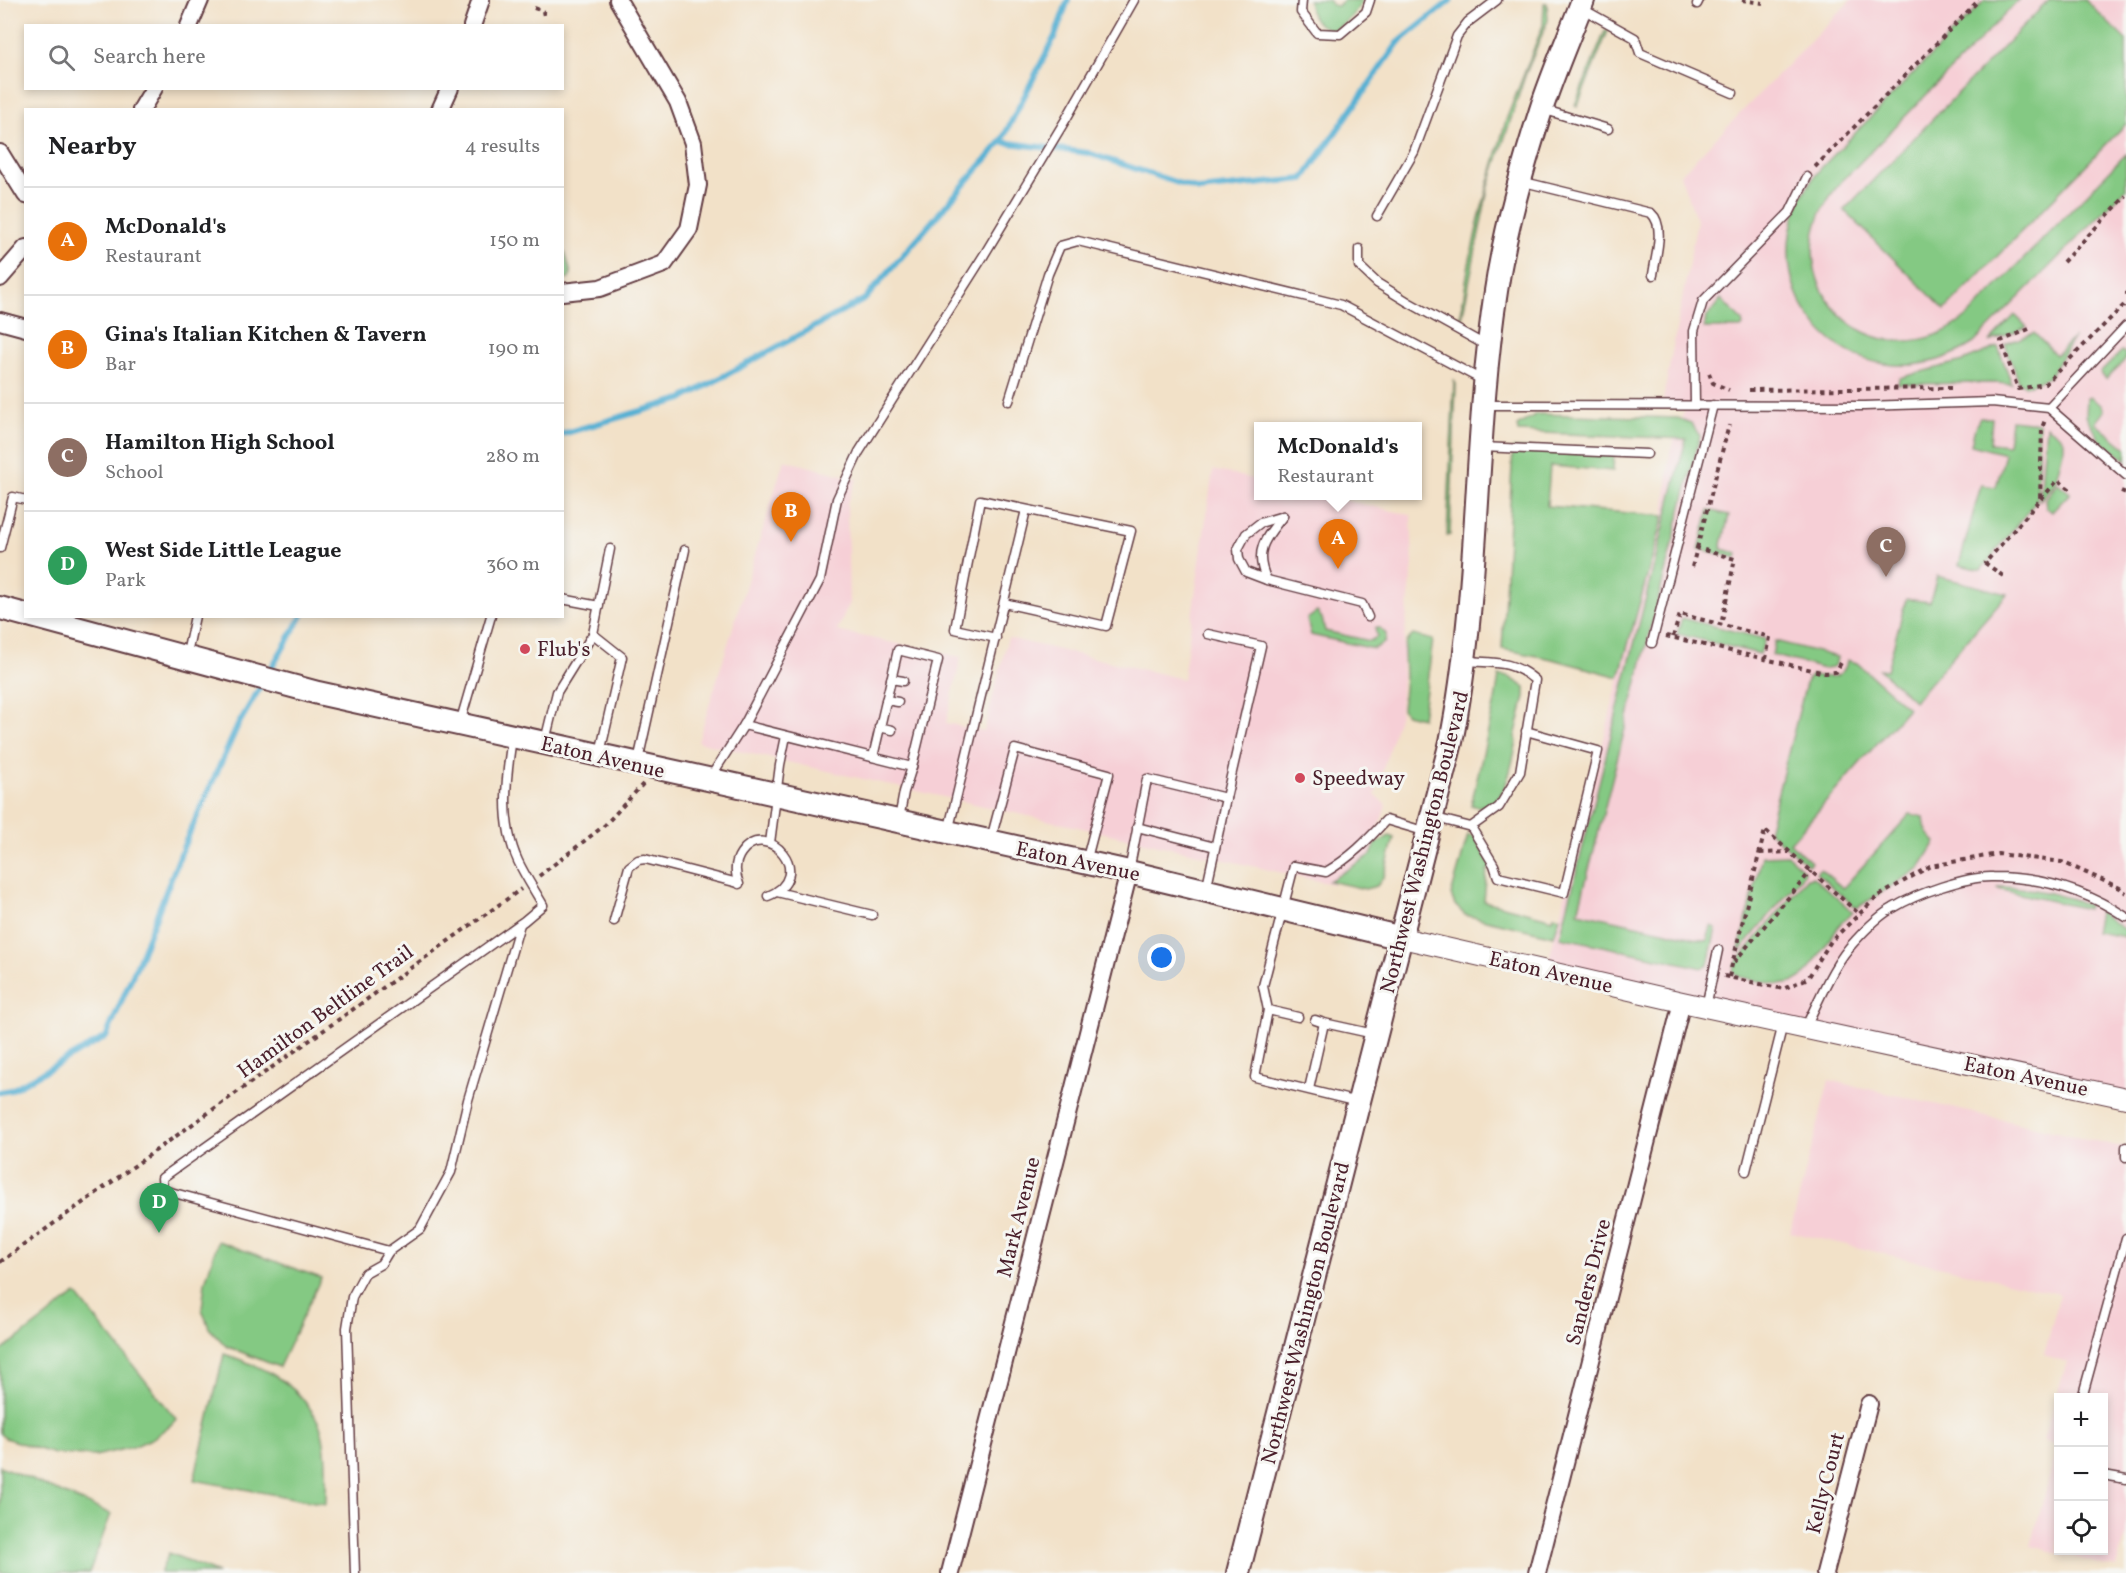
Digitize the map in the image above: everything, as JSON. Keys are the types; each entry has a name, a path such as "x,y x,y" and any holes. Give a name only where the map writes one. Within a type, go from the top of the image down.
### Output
{"main road":[{"name":"Northwest Washington Boulevard","path":"1238,1573 1451,742 1465,661 1473,577 1483,405 1496,290 1520,181 1542,108 1582,4"},
{"name":"Eaton Avenue","path":"0,608 24,614"},
{"name":"Eaton Avenue","path":"41,618 318,693 599,757 1086,862 1402,938"}],"street":[{"path":"190,24 200,0"},
{"path":"473,24 482,0"},
{"path":"564,292 600,288 664,264 689,230 698,185 693,143 678,102 618,0"},
{"path":"142,108 153,90"},
{"path":"441,108 449,90"},
{"path":"0,153 24,192"},
{"path":"0,278 24,250"},
{"path":"0,321 24,327"},
{"name":"Mark Avenue","path":"950,1573 1129,872"},
{"name":"Eaton Avenue","path":"1402,938 1683,1002 2126,1098"},
{"name":"Sanders Drive","path":"1537,1573 1683,1002"},
{"name":"Kelly Court","path":"1825,1573 1869,1404"}],"lane":[{"path":"709,781 724,753 744,725 820,580 837,499 860,452 990,245 1134,0"},
{"path":"1302,0 1301,12 1317,33 1340,34 1366,12 1370,0"},
{"path":"1377,216 1414,152 1456,36 1468,22 1497,0"},
{"path":"1582,4 1635,38 1640,53 1733,93"},
{"path":"1542,108 1608,129"},
{"path":"1695,405 1694,331 1703,302 1790,212 1806,177"},
{"path":"1520,181 1651,213 1656,218 1659,233 1653,276"},
{"path":"1009,401 1047,274 1060,246 1078,242 1341,305 1485,382"},
{"path":"1359,249 1359,266 1377,283 1489,347"},
{"path":"2049,408 2126,326"},
{"path":"1483,405 1864,406 1992,402 2049,408 2126,475"},
{"path":"1653,644 1713,405"},
{"path":"1480,447 1647,454"},
{"path":"0,548 13,497 24,500"},
{"path":"996,638 956,629 980,500 1131,531 1106,626 1004,603"},
{"path":"948,832 1026,510"},
{"path":"1267,579 1260,567 1262,548 1269,533 1283,516 1260,523 1246,534 1238,549 1239,560 1246,572 1267,579 1362,604 1368,617"},
{"path":"545,744 557,692 593,634 610,549"},
{"path":"646,767 685,550"},
{"path":"564,598 599,606"},
{"path":"186,658 195,618"},
{"path":"459,725 490,618"},
{"path":"593,634 622,657 599,757"},
{"path":"1206,890 1261,646 1208,634"},
{"path":"873,757 898,650 938,660 927,687 912,767 898,822"},
{"path":"1359,1102 1255,1077 1268,1010 1263,986 1294,866 1326,872 1353,854 1386,820 1471,827 1499,807 1520,772 1534,680 1521,668 1502,663 1465,661"},
{"path":"891,679 903,681"},
{"path":"886,700 898,702"},
{"path":"744,725 912,767"},
{"path":"879,727 892,730"},
{"path":"1471,827 1494,865 1498,877 1564,893 1598,751 1526,733"},
{"path":"770,843 786,736"},
{"path":"389,1251 163,1190 162,1178 520,924 543,905 517,860 509,831 506,779 513,737"},
{"path":"990,842 1015,749 1109,774 1086,862"},
{"path":"1129,872 1147,779 1226,798"},
{"path":"1137,827 1215,847"},
{"path":"614,921 629,867 638,860 645,859 740,885 735,874 735,865 744,849 752,844 770,843 784,853 789,870 783,886 772,894 872,915"},
{"path":"1805,1028 1835,969 1855,941 1892,909 1928,892 1990,876 2017,879 2059,885 2100,900 2126,917"},
{"path":"355,1573 347,1328 352,1297 365,1273 381,1264 389,1251 420,1229 451,1172 468,1100 520,924"},
{"path":"1706,1007 1718,950"},
{"path":"1268,1010 1298,1017"},
{"path":"1309,1089 1320,1022 1377,1035"},
{"path":"1746,1171 1783,1023"},
{"path":"2126,1147 2126,1157"},
{"path":"2083,1393 2126,1238"},
{"path":"2108,1475 2126,1479"}],"path":[{"path":"1742,0 1763,4"},
{"path":"1806,177 1979,0"},
{"path":"534,8 543,11 544,16"},
{"path":"2063,262 2126,196"},
{"path":"2007,389 2045,384 2126,303"},
{"path":"2018,389 2001,341 2029,329"},
{"path":"1705,364 1713,384 1728,390 1952,388"},
{"path":"2040,500 2042,428 2049,408"},
{"path":"1692,567 1729,425"},
{"path":"2003,576 1985,563 2058,480 2072,491"},
{"path":"2121,491 2126,493"},
{"path":"1697,548 1735,559 1721,625"},
{"path":"1673,637 1680,614 1770,637 1766,659"},
{"path":"1655,633 1825,673 1836,672 1843,659"},
{"name":"Hamilton Beltline Trail","path":"0,1262 530,883 604,825 633,796 646,767"},
{"path":"1729,977 1765,830 1859,914"},
{"path":"1760,853 1789,852"},
{"path":"1733,964 1811,871"}],"shaded area":[{"path":"1851,0 2126,0 2126,1098 1546,971 1629,638 1664,516 1670,451 1686,406 1662,405 1697,221 1680,175"},
{"path":"784,460 857,479 847,503 849,604 837,631 961,657 946,723 984,731 1008,638 1183,679 1213,470 1254,479 1254,500 1344,500 1411,515 1413,564 1404,640 1400,713 1375,795 1386,805 1370,856 1332,884 698,742"},
{"path":"1829,1080 2126,1148 2126,1535 2116,1568 2066,1555 2108,1555 2108,1393 2057,1393 2067,1362 2044,1355 2060,1294 1790,1232"},
{"path":"2054,1404 2054,1444 2043,1440"},
{"path":"2054,1460 2054,1552 2031,1546"}],"green space":[{"path":"1308,0 1328,0 1332,5 1337,6 1344,0 1363,0 1350,18 1332,30 1314,20"},
{"path":"1985,0 2019,0 1840,183 1819,219 1813,254 1821,287 1839,314 1866,333 1898,341 1933,336 1969,315 2126,154 2126,189 1974,343 1928,362 1885,364 1847,351 1817,326 1796,292 1789,252 1796,210 1822,167"},
{"path":"2049,0 2085,0 2126,40 2126,124 1945,310 1844,210"},
{"path":"1544,3 1547,3 1548,20 1525,76 1488,189 1460,320 1479,218 1506,120 1543,25"},
{"path":"1605,31 1608,31 1577,107 1575,105"},
{"path":"564,252 571,274 569,278 564,280"},
{"path":"1721,299 1742,321 1741,328 1704,328 1706,318"},
{"path":"2015,315 2027,327 1989,342"},
{"path":"2034,333 2056,355 2074,337 2049,377 2026,386 2019,382 2005,344"},
{"path":"1998,347 2012,384 1898,384 1899,378 1963,361"},
{"path":"2122,351 2126,354 2126,359 2106,379 2100,373"},
{"path":"1454,381 1456,384 1450,535 1447,536"},
{"path":"2090,397 2102,406 2104,411 2095,423 2126,448 2126,460 2100,440 2086,416 2087,398"},
{"path":"1536,414 1678,418 1691,423 1700,436 1578,912 1707,941 1711,926 1716,928 1708,965 1703,968 1560,937 1686,439 1518,432 1517,426"},
{"path":"1980,418 1992,418 1990,443 2008,445 2011,420 2039,423 2037,500 1981,570 1959,565 1981,485 1996,487 2005,454 1971,445 1975,427"},
{"path":"2046,426 2060,436 2064,441 2064,448 2055,483 2040,500"},
{"path":"1513,448 1614,452 1613,471 1550,466 1547,506 1664,516 1619,677 1552,659 1502,649"},
{"path":"2058,483 2070,493 2052,512 2046,507 2045,499"},
{"path":"1709,510 1729,515 1721,549 1738,553 1737,558 1699,549"},
{"path":"1937,576 2007,594 1914,701 1879,669 1887,670 1906,599 1930,602"},
{"path":"1317,612 1322,618 1325,631 1370,641 1377,637 1375,628 1380,628 1386,634 1385,642 1374,649 1311,635 1307,619"},
{"path":"1682,618 1765,639 1760,654 1677,634"},
{"path":"1413,635 1433,640 1422,718 1406,714 1402,709 1405,677 1404,650 1406,642"},
{"path":"1775,641 1837,657 1836,663 1832,668 1824,669 1772,655"},
{"path":"1847,660 1857,663 1908,708 1790,843 1811,862 1808,865 1768,831 1807,680 1812,675 1829,677 1839,674 1846,667"},
{"path":"1499,676 1509,677 1525,687 1525,697 1515,737 1517,741 1509,775 1499,796 1492,803 1483,806 1471,805 1495,701"},
{"path":"1910,814 1924,817 1927,831 1936,842 1920,868 1857,908 1816,873 1820,869 1843,888"},
{"path":"1468,835 1475,837 1492,868 1487,870 1484,901 1553,919 1554,915 1560,917 1554,936 1465,915 1455,905 1451,895"},
{"path":"1389,836 1394,838 1384,876 1377,886 1365,889 1329,881 1371,855 1376,844"},
{"path":"1788,855 1804,870 1804,874 1738,953 1762,856"},
{"path":"1813,877 1853,912 1840,924 1809,970 1792,983 1779,985 1740,977 1733,972 1734,965 1807,878"},
{"path":"1999,887 2044,892 2088,905 2087,909 1998,889"},
{"path":"2099,912 2126,931 2126,937 2095,932"},
{"path":"218,1241 321,1278 279,1367 226,1346 209,1328 202,1309 205,1282"},
{"path":"76,1294 177,1420 153,1438 133,1447 95,1456 54,1454 5,1438 0,1434 0,1352"},
{"path":"224,1354 273,1374 294,1390 311,1410 323,1435 326,1504 194,1480"},
{"path":"0,1466 111,1514 89,1573 0,1573"},
{"path":"169,1553 218,1573 160,1573"}],"waterway":[{"path":"564,433 682,399 865,299 1001,142 1055,36 1068,0"},
{"path":"1001,142 1088,153 1199,190 1303,179 1398,43 1451,0"},
{"path":"0,1092 11,1090 106,1037 185,843 238,725 301,618"}],"place":[{"name":"Gina's Italian Kitchen & Tavern","path":"791,542"},
{"name":"McDonald's","path":"1338,569"},
{"name":"Hamilton High School","path":"1886,577"},
{"name":"Flub's","path":"525,649"},
{"name":"Speedway","path":"1300,778"},
{"name":"West Side Little League","path":"159,1233"}]}
